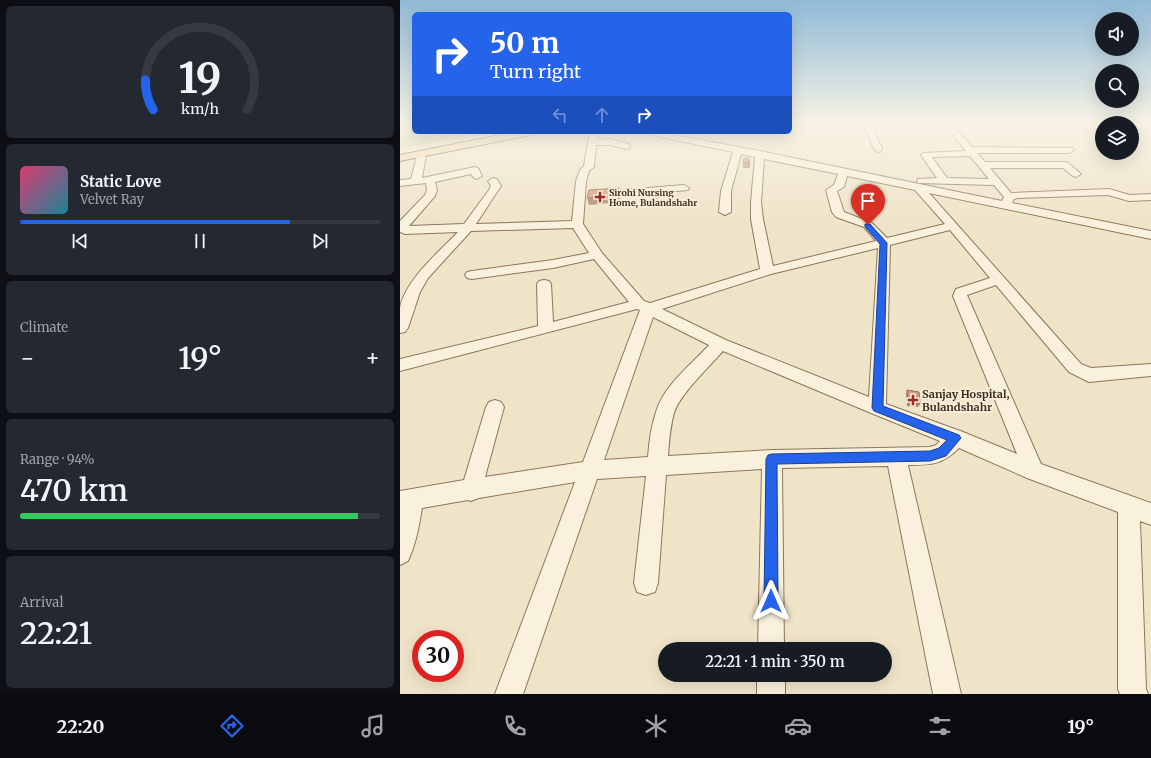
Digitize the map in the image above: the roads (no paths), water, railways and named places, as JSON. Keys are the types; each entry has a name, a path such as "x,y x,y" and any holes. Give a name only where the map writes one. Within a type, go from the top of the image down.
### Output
{"street":[{"path":"416,181 420,157"},
{"path":"584,157 582,168 585,170"},
{"path":"590,157 589,167 585,170 581,181 577,224 596,255 644,306 720,344 877,408 956,438 1034,471 1140,510 1132,690 1134,694"},
{"path":"725,212 726,191 736,157"},
{"path":"760,157 756,202 757,219 767,271"},
{"path":"776,157 914,187 1008,201 1151,235"},
{"path":"928,157 944,181"},
{"path":"977,157 994,178 1008,201"},
{"path":"983,165 1065,165 1076,174"},
{"path":"400,183 430,180 475,170 477,176"},
{"path":"843,172 839,187 831,190 838,212 844,217 868,225 884,243 877,408"},
{"path":"1005,175 994,178 914,181 914,187 953,226 1075,368 1082,373 1096,374 1151,370"},
{"path":"430,180 432,190 430,196 403,225 402,232 577,224"},
{"path":"400,328 413,292 423,276 467,229 494,190 496,186 494,180"},
{"path":"579,196 684,188"},
{"path":"1008,201 1016,194 1109,192 1129,198 1151,198"},
{"path":"400,365 644,306 767,271 953,226"},
{"path":"472,275 553,264 596,255"},
{"path":"999,279 961,292 960,296 1034,471"},
{"path":"544,284 546,329"},
{"path":"508,694 589,470 644,306"},
{"path":"646,583 660,433 665,411 675,393 720,344"},
{"path":"471,491 495,407"},
{"path":"400,553 406,534 406,501 589,470 772,459 896,458 930,456 942,452 956,438"},
{"path":"896,458 947,694"},
{"path":"771,642 772,459"},
{"path":"771,682 771,694"}],"place":[{"name":"Sirohi Nursing Home, Bulandshahr","path":"600,197"},
{"name":"Sanjay Hospital, Bulandshahr","path":"913,400"}]}
